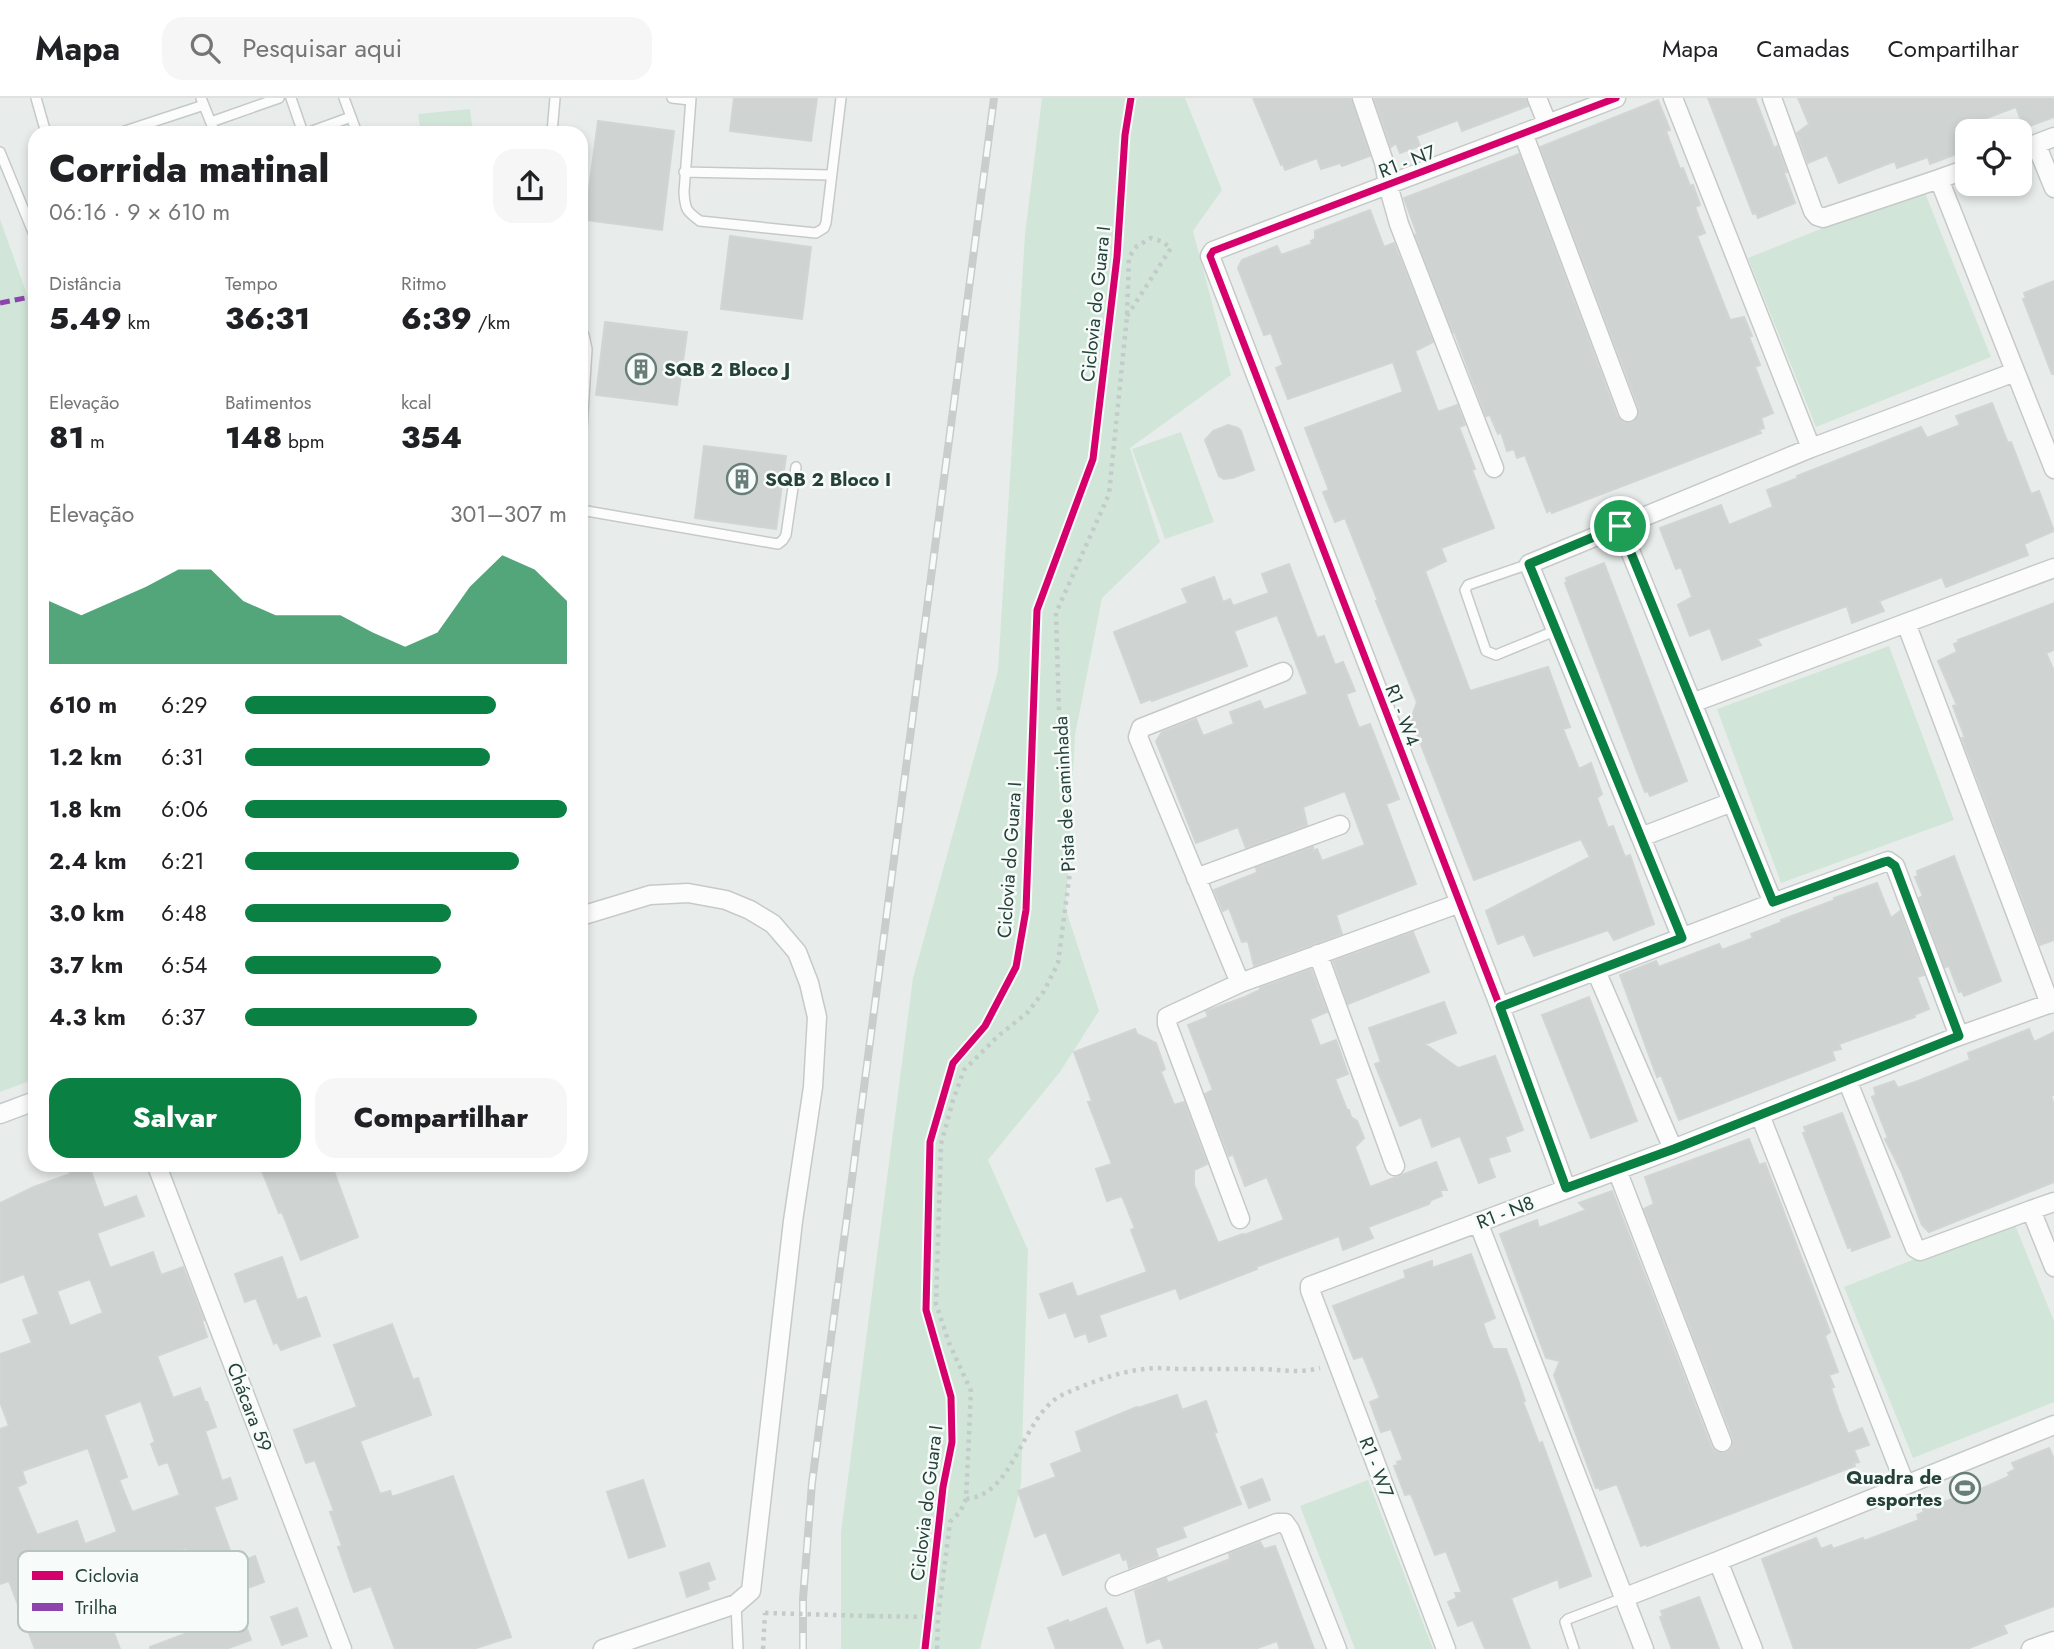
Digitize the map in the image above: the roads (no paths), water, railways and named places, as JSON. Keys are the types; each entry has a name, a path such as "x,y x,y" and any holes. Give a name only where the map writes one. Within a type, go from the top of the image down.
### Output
{"street":[{"path":"1362,98 1384,162 1399,224 1494,468"},
{"path":"1537,98 1547,123"},
{"name":"R1 - N7","path":"1210,253 1616,98"},
{"path":"1673,98 1811,448"},
{"path":"1772,98 1817,216 1823,218 1955,173"},
{"path":"1523,133 1628,412"},
{"path":"2032,145 2054,137"},
{"path":"2032,153 2054,188"},
{"path":"1939,179 2054,469"},
{"name":"R1 - W4","path":"1210,253 1500,1007 1566,1188"},
{"path":"1682,938 1529,564 1811,448 2015,372"},
{"path":"1620,526 1773,902"},
{"path":"1692,704 2054,568"},
{"path":"1906,624 2052,1003"},
{"path":"1240,983 1138,737 1141,728 1283,672"},
{"path":"1641,837 1732,802"},
{"path":"1195,878 1340,825"},
{"path":"1500,1007 1884,862 1895,866 1959,1036"},
{"path":"588,914 650,895 688,892 726,900 750,909 772,924 797,952 809,983 817,1017 813,1087 793,1221 751,1591 736,1604 603,1649"},
{"path":"1240,1219 1167,1024 1167,1017 1240,983 1460,903"},
{"path":"1318,954 1395,1166"},
{"path":"1596,971 1674,1149"},
{"name":"R1 - N8","path":"1310,1286 1674,1149 1959,1036 2052,1003"},
{"path":"1847,1080 1917,1250 2054,1202"},
{"path":"0,1114 28,1104"},
{"path":"1760,1115 1905,1484"},
{"path":"1617,1170 1722,1442"},
{"name":"Chácara 59","path":"159,1172 342,1649"},
{"path":"2031,1210 2054,1267"},
{"path":"1478,1222 1644,1649"},
{"name":"R1 - W7","path":"1310,1286 1446,1649"},
{"path":"1623,1598 2054,1425"},
{"path":"1115,1586 1277,1523 1285,1523 1337,1649"},
{"path":"1718,1561 1753,1649"},
{"path":"2031,1649 2054,1641"}],"lane":[{"path":"36,98 44,126"},
{"path":"211,122 279,98"},
{"path":"291,98 302,126"},
{"path":"344,98 354,126"},
{"path":"553,126 555,98"},
{"path":"672,98 691,99 684,172 685,207 690,214 700,221 816,233 824,228 826,223 841,98"},
{"path":"138,126 202,102 212,126"},
{"path":"325,126 351,117"},
{"path":"0,152 28,220"},
{"path":"684,172 831,176"},
{"path":"588,511 778,544 786,535 796,467"},
{"path":"1529,564 1468,585 1465,590 1486,651 1496,655 1557,631"},
{"path":"1574,1649 1565,1622 1623,1598"},
{"path":"736,1604 738,1649"}],"railway":[{"path":"803,1649 803,1599 812,1483 994,98"}],"place":[{"name":"SQB 2 Bloco J","path":"641,369"},
{"name":"SQB 2 Bloco I","path":"742,479"},
{"name":"Quadra de esportes","path":"1965,1488"}]}
